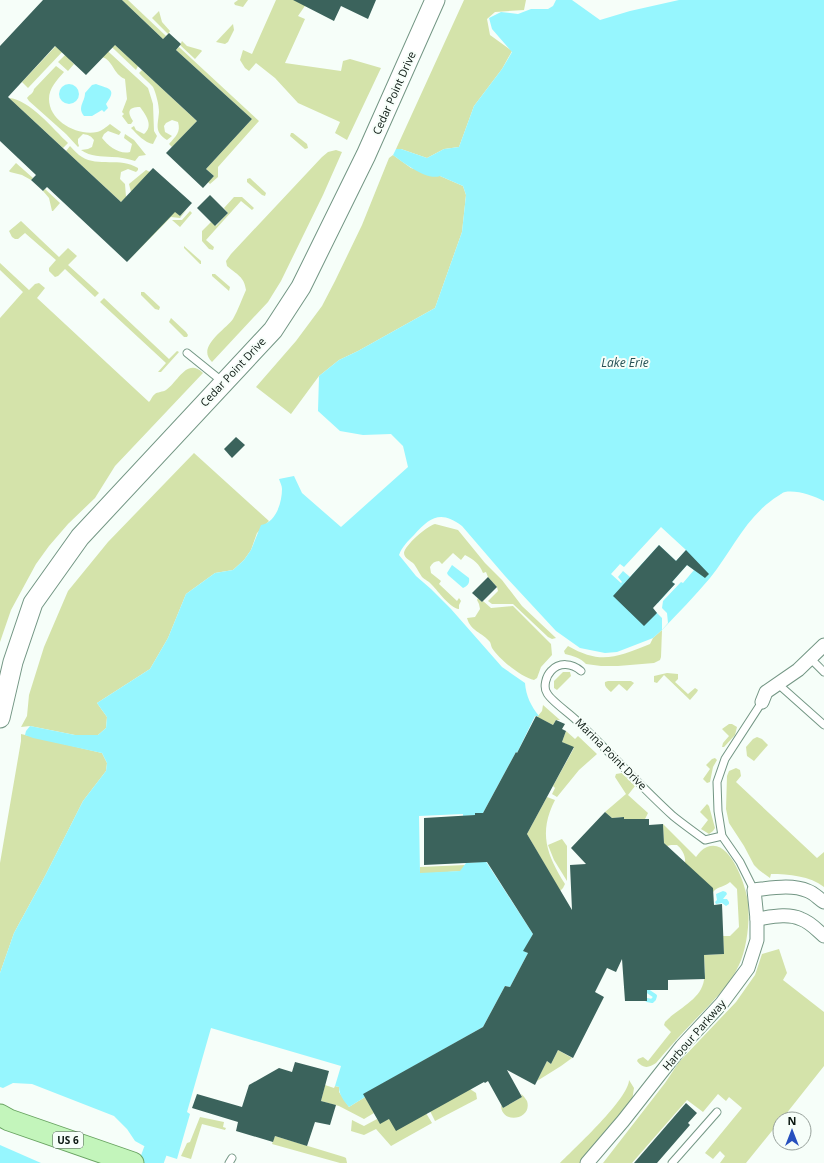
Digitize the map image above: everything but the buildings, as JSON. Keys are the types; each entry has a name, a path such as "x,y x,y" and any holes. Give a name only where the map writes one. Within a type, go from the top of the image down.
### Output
{"main road":[{"name":"Cedar Point Drive","path":"0,718 13,662 33,603 80,537 273,330 301,286 366,155 435,0"},
{"name":"US 6","path":"3,1118 130,1162"}],"street":[{"path":"762,702 766,692 798,670 824,645"},
{"path":"754,890 783,886 808,891 824,902"},
{"name":"Harbour Parkway","path":"587,1163 623,1121 682,1046 722,1003 748,968 757,940 757,919 754,890"},
{"path":"757,919 787,916 801,918 824,936"}],"lane":[{"path":"187,353 223,382"},
{"path":"810,658 824,672"},
{"name":"Marina Point Drive","path":"581,671 576,666 565,664 552,669 548,674 545,687 547,694 574,718 674,816 705,840 722,836"},
{"path":"778,684 824,725"},
{"path":"754,890 740,862 722,836 718,811 717,782 725,759 762,702"},
{"path":"672,1163 717,1112"}],"green space":[{"path":"122,0 128,0 166,36 163,39"},
{"path":"238,0 248,0 243,7 235,5 234,3"},
{"path":"276,0 309,0 298,16 305,19 285,63 341,71 343,61 350,59 381,68 347,140 335,133 340,122 298,103 275,78 256,63 249,71 240,60 243,50 252,54"},
{"path":"464,0 526,0 524,10 495,12 487,19 490,35 512,51 502,69 474,106 459,147 444,149 427,158 401,149 396,149"},
{"path":"159,11 162,22 170,31 168,34 152,18"},
{"path":"84,16 81,32 28,88 22,82"},
{"path":"89,21 138,66 136,70 96,32"},
{"path":"233,24 234,30 228,42 225,44 216,42 232,25"},
{"path":"87,32 148,88 153,104 154,131 157,136 153,144 144,140 131,128 134,126 136,130 144,134 147,131 149,124 148,120 140,107 131,109 129,113 133,121 131,124 128,124 122,116 124,114 122,112 127,99 125,79 118,74 109,61 102,57"},
{"path":"182,41 187,46 202,51 195,59 180,45"},
{"path":"179,47 259,121 218,167 218,177 210,184 208,182 214,176 206,169 252,119 176,50"},
{"path":"72,48 69,59 74,64 68,71 58,62"},
{"path":"56,66 64,72 52,88 49,99 50,107 59,120 73,129 89,133 104,129 110,124 121,132 119,135 108,131 104,134 102,138 108,144 118,151 126,153 130,152 132,144 124,138 125,134 134,140 146,155 139,156 135,161 89,154 81,150 92,147 94,140 92,138 83,134 78,139 78,147 66,134 29,101 27,98"},
{"path":"142,70 197,121 172,147 169,144 176,136 179,129 178,122 172,120 164,126 165,132 172,136 167,140 160,134 158,131 158,103 153,87 139,73"},
{"path":"9,98 17,100 33,109 68,143 63,148"},
{"path":"291,133 307,144 308,148 305,149 290,136"},
{"path":"70,146 79,155 88,160 124,163 138,168 136,172 128,169 121,172 120,179 125,184 126,197 121,202 66,151"},
{"path":"336,150 342,152 323,195 281,281 268,302 212,362 208,356 207,350 214,339 233,319 246,290 242,279 227,266 226,261 322,157 328,152"},
{"path":"393,155 411,168 440,176 463,186 466,195 462,232 435,308 339,360 319,376 291,414 256,387 296,341 322,306 362,225 389,158"},
{"path":"16,163 33,178 31,180 22,175 9,171"},
{"path":"146,170 150,172 131,192 129,184"},
{"path":"250,178 266,193 265,196 247,182 247,179"},
{"path":"45,189 60,203 53,211 49,198 43,191"},
{"path":"234,197 242,197 254,208 252,210 241,201 206,240 214,247 213,250 209,249 202,241 202,231 211,222 216,226 228,213 224,208"},
{"path":"187,209 180,218 171,217 127,262 175,211 180,216"},
{"path":"190,211 192,213 180,227 172,220 182,220"},
{"path":"21,221 59,257 68,248 77,256 68,265 99,293 95,297 65,269 55,277 49,271 49,268 56,260 25,233 18,239 12,237 9,231"},
{"path":"184,246 201,261 201,264 184,248"},
{"path":"0,263 29,290 35,284 39,283 45,288 37,298 149,402 154,395 166,390 187,369 197,369 203,373 115,466 95,498 68,524 49,546 36,564 11,610 0,642 0,318 23,292 0,270"},
{"path":"212,274 215,274 230,287 229,291 212,276"},
{"path":"141,292 144,292 160,307 159,310 155,309 141,295"},
{"path":"104,298 169,359 177,351 179,352 161,372 158,372 166,363 100,302"},
{"path":"171,318 186,332 188,335 187,337 184,337 169,322"},
{"path":"194,453 269,521 257,533 251,550 244,560 233,570 215,573 186,594 168,638 150,669 97,703 107,717 106,728 98,735 75,735 30,726 21,727 27,716 29,695 44,647 68,591 108,542"},
{"path":"435,524 458,530 485,563 502,580 522,606 556,638 552,639 548,637 513,604 492,604 488,601 498,591 497,587 488,577 486,572 483,573 476,562 465,555 461,560 453,553 442,564 439,561 436,561 430,567 431,573 441,581 439,584 457,601 459,598 461,601 459,609 448,603 431,584 422,577 414,564 404,555 408,545 417,536 431,525"},
{"path":"478,598 491,608 513,606 551,644 552,655 541,667 537,678 534,680 529,679 511,667 495,652 490,642 471,626 467,618 475,617 480,609 477,600"},
{"path":"662,630 661,657 660,660 654,663 618,666 586,664 574,656 565,654 564,651 568,646 590,656 609,657 650,644 653,638"},
{"path":"563,672 570,672 571,676 557,690 554,688 554,681"},
{"path":"667,673 678,674 678,679 675,682 688,694 695,688 698,690 697,692 690,700 664,675 657,683 654,682 654,676"},
{"path":"631,681 634,683 627,691 619,684 611,692 605,685 605,682"},
{"path":"543,705 560,720 556,720 553,725 537,717 542,711"},
{"path":"729,724 737,727 735,735 724,747 722,747 723,743 729,736 722,729"},
{"path":"566,731 575,739 578,736 597,754 579,770 557,797 552,794 555,788 553,786 574,748 562,742"},
{"path":"21,734 102,753 107,763 106,771 83,801 14,933 0,973 0,863"},
{"path":"757,737 762,739 768,745 754,761 747,756 746,747 753,739"},
{"path":"715,758 717,760 713,767 710,782 707,783 703,779 710,769 706,765"},
{"path":"736,768 740,770 741,776 736,782 817,858 824,852 824,887 812,880 799,876 771,874 770,878 754,865 729,823 726,809 727,776 729,771"},
{"path":"622,773 635,786 628,795 648,813 645,819 624,819 624,817 612,818 605,812 626,794 615,777 616,774"},
{"path":"547,797 555,800 547,823 546,833 549,853 565,884 560,891 527,834"},
{"path":"707,804 709,806 715,828 709,834 701,829 708,820 700,812"},
{"path":"663,824 696,857 705,848 715,846 723,849 730,856 740,875 747,895 749,909 748,926 742,958 730,981 656,1063 646,1067 639,1064 637,1061 638,1059 643,1057 648,1061 671,1032 664,1025 665,1022 694,998 702,987 705,974 704,955 724,954 723,936 730,936 739,927 737,889 730,882 713,892 685,863 684,855 677,845 667,846 664,843"},
{"path":"562,839 567,846 567,881 554,860 548,845"},
{"path":"465,865 461,871 420,874 420,867"},
{"path":"779,949 787,973 783,980 824,1012 824,1066 788,1111 772,1111 772,1131 746,1163 720,1163 725,1156 720,1151 713,1159 705,1153 742,1108 729,1097 726,1101 718,1094 703,1112 687,1100 632,1163 603,1163 665,1083 679,1062 736,1002 755,975 762,954"},
{"path":"558,1050 572,1058 537,1081 547,1061 551,1064"},
{"path":"629,1080 634,1088 632,1101 580,1163 560,1163 611,1110 627,1088"},
{"path":"325,1085 334,1088 335,1086 339,1087 339,1092 349,1107 365,1097 374,1113 364,1119 339,1106 321,1101"},
{"path":"470,1089 476,1093 477,1099 435,1121 430,1111"},
{"path":"521,1094 527,1101 528,1107 521,1116 511,1118 502,1111 501,1105 503,1108 522,1097"},
{"path":"426,1113 432,1123 391,1146 376,1129 364,1135 351,1131 352,1120 364,1126 377,1119 380,1123 389,1119"},
{"path":"200,1117 224,1122 223,1127 226,1128 225,1130 202,1124 191,1159 181,1156 187,1143 190,1142"},
{"path":"275,1136 344,1157 346,1158 347,1163 340,1163 272,1144"}],"water":[{"name":"Lake Erie","path":"556,0 572,0 600,20 630,11 679,0 824,0 824,501 805,494 783,492 757,513 740,534 710,578 662,630 653,638 617,652 605,653 580,648 556,631 505,576 462,526 455,521 442,517 431,520 407,542 402,549 399,555 416,576 451,609 502,667 525,683 529,701 539,716 535,716 517,753 516,752 483,813 463,816 463,814 419,816 420,873 460,871 466,863 485,860 533,934 524,951 528,953 510,987 505,986 483,1027 364,1094 365,1097 349,1107 341,1095 339,1087 335,1086 341,1066 211,1028 187,1112 190,1114 177,1159 155,1152 135,1141 127,1129 114,1116 32,1084 13,1083 3,1088 0,1087 0,973 14,933 83,801 106,771 107,763 102,753 33,738 25,735 26,731 30,726 75,735 98,735 106,728 107,717 97,703 150,669 168,638 186,594 215,573 233,570 244,560 251,550 261,525 271,520 277,511 282,494 279,479 294,476 302,493 341,527 408,467 403,446 391,434 363,435 340,431 318,411 319,376 339,360 435,308 462,232 466,195 463,186 440,176 435,177 422,174 393,155 396,149 401,149 427,158 444,149 459,147 474,106 502,69 512,52 492,29 489,18 501,12 518,14 531,9 548,9 553,6"},
{"path":"69,84 76,87 79,94 76,101 69,104 62,101 59,94 62,87"},
{"path":"96,84 105,87 111,92 106,104 108,108 104,112 102,110 92,116 84,116 81,107 85,93 92,85"},
{"path":"452,565 469,578 468,584 463,588 447,573"},
{"path":"723,891 727,894 723,899 727,899 729,902 726,906 722,903 716,904 715,902 717,900 716,894"},
{"path":"0,1145 41,1163 0,1163"}],"pier":[{"path":"661,527 686,550 676,561 659,545 630,577 623,571 618,577 622,582 621,583 611,574 620,564 624,567"},
{"path":"687,565 694,570 683,583 681,582 663,601 662,608 667,613 668,623 662,630 662,618 649,605 658,603 675,584 672,582"}],"waterway":[{"path":"646,990 655,996 652,1001 647,1000"},
{"path":"151,1163 155,1152"}]}
